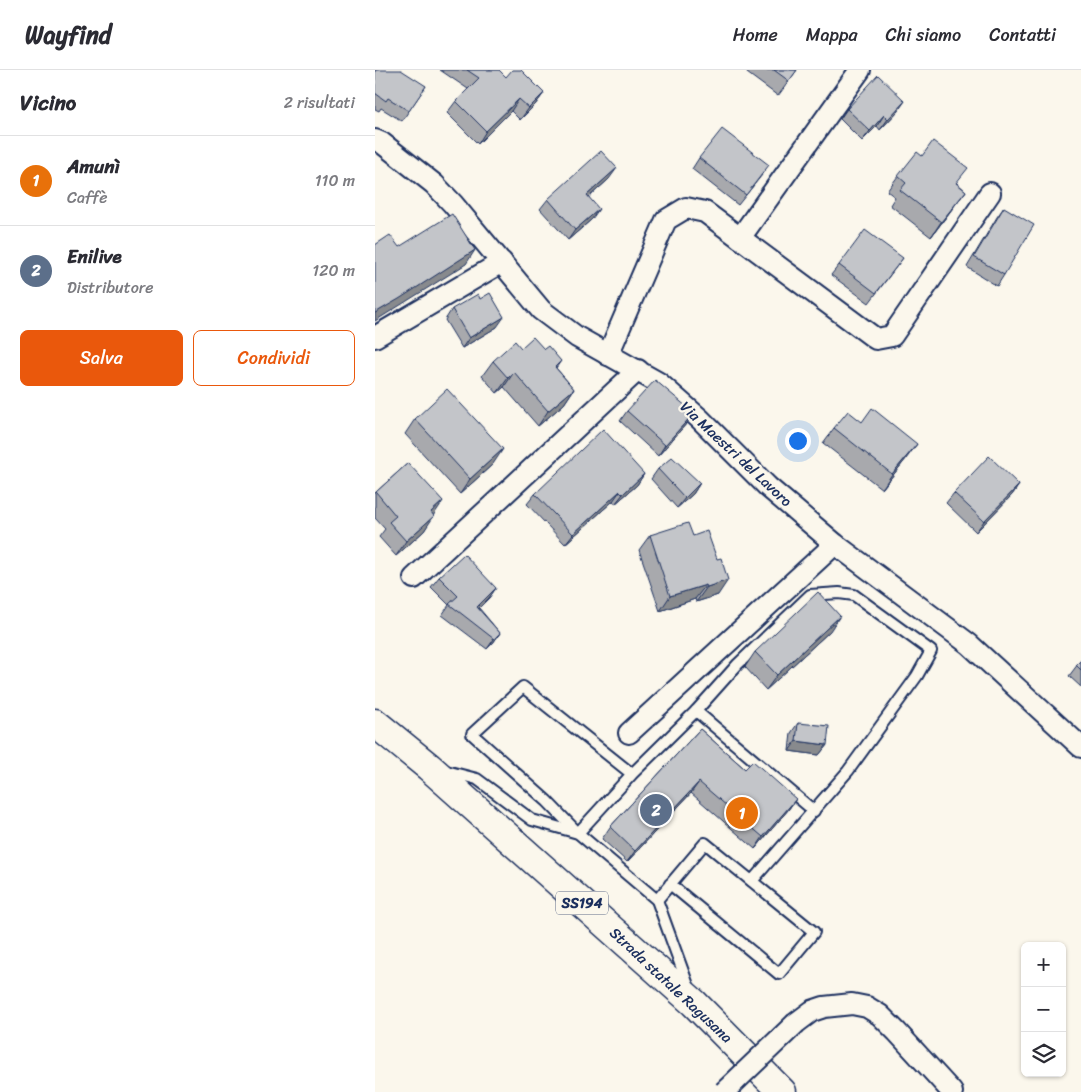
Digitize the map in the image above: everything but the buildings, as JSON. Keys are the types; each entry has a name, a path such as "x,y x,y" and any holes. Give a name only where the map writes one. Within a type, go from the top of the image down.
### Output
{"main road":[{"name":"Strada statale Ragusana","path":"375,722 429,767 694,1003 782,1092"}],"street":[{"path":"740,238 860,70"},
{"name":"Via Maestri del Lavoro","path":"375,140 382,143 434,184 453,204 541,310 577,337 659,383 700,419 768,486 835,544 969,644 1081,747"},
{"path":"608,355 665,220 686,208 705,212 876,338 892,336 990,193"},
{"path":"375,338 501,262"},
{"path":"414,578 638,370"},
{"path":"629,733 835,544"},
{"path":"724,1092 796,1023 812,1011 824,1007 852,1004 867,1007 880,1015 952,1092"}],"lane":[{"path":"579,833 632,774 696,711 738,664 810,595 839,593 853,595 931,651 917,676 848,771 752,881"},
{"path":"632,774 523,687 472,734 547,801 579,833 657,900 694,1003"},
{"path":"696,711 814,811"},
{"path":"429,767 477,779 532,820 579,833"},
{"path":"657,900 670,884 705,843 814,932 779,974 670,884"}],"place":[{"name":"Enilive","path":"656,810"},
{"name":"Amunì","path":"742,813"}]}
